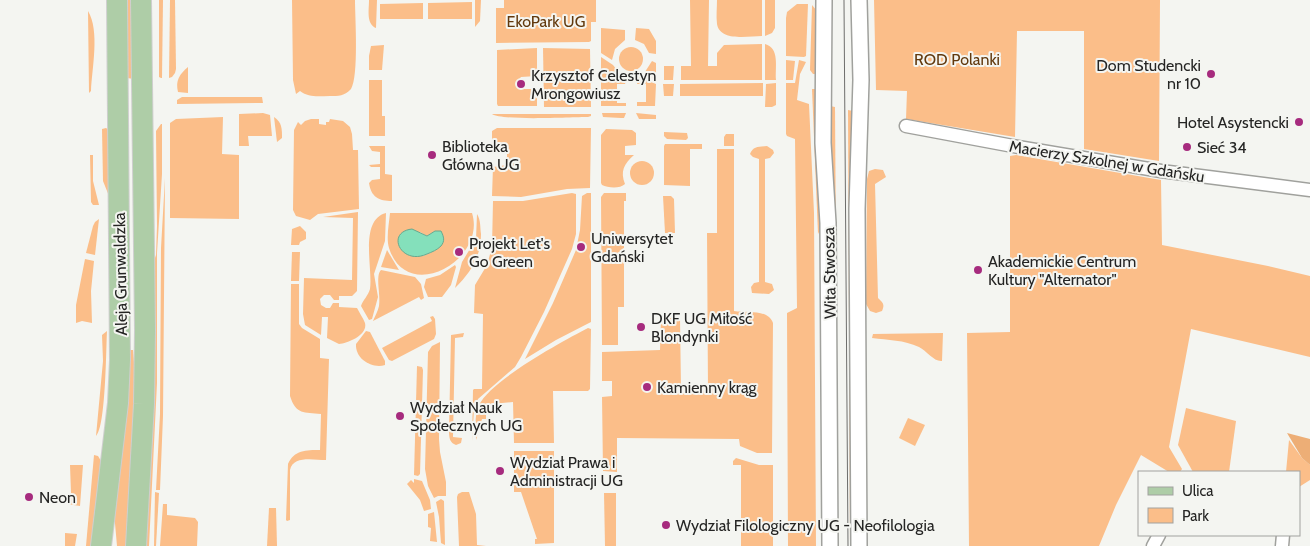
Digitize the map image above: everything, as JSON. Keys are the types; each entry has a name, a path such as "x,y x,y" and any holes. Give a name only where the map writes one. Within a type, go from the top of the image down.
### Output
{"main road":[{"name":"Aleja Grunwaldzka","path":"101,546 118,403 120,360 117,0"},
{"name":"Aleja Grunwaldzka","path":"136,546 146,330 141,0"}],"street":[{"name":"Wita Stwosza","path":"824,0 822,143 828,223 830,546"},
{"name":"Wita Stwosza","path":"858,546 856,209 861,80 860,0"},
{"name":"Macierzy Szkolnej w Gdańsku","path":"906,126 1142,168 1310,190"}],"green space":[{"path":"125,0 133,0 134,79 127,78"},
{"path":"159,0 163,0 162,78 159,77"},
{"path":"170,0 175,0 176,69 172,77 169,78"},
{"path":"292,0 355,0 355,72 351,89 346,93 339,96 314,96 300,91 296,94 293,80"},
{"path":"369,0 377,0 376,28 369,20"},
{"path":"475,0 481,0 480,21 475,27"},
{"name":"EkoPark UG","path":"504,0 596,0 596,22 591,22 591,41 496,43 496,8 504,8"},
{"path":"690,0 709,0 708,66 717,66 717,53 724,45 762,44 762,80 681,80 681,66 691,66"},
{"path":"717,0 762,0 762,36 736,37 729,36 719,30 717,24"},
{"path":"765,0 775,0 775,28 772,33 765,36"},
{"name":"ROD Polanki","path":"874,0 1160,0 1159,161 1084,149 1084,31 1017,31 1015,137 906,119 907,91 876,90"},
{"path":"472,2 472,19 428,19 428,3"},
{"path":"423,3 423,19 380,19 380,4"},
{"path":"797,4 808,4 806,56 804,57 786,56 787,12"},
{"path":"812,5 817,11 817,74 813,74 810,70"},
{"path":"88,11 94,29 94,61 91,91 89,93"},
{"path":"601,28 625,30 625,40 615,49 612,60 601,53"},
{"path":"636,28 649,29 656,41 656,54 649,53 644,44 635,40"},
{"path":"765,44 773,49 775,54 776,80 765,80"},
{"path":"384,45 382,70 369,70 371,46"},
{"path":"631,47 640,50 643,59 640,68 631,71 622,68 619,59 622,50"},
{"path":"537,48 537,76 521,77 517,82 518,86 522,89 537,89 537,106 498,106 497,50"},
{"path":"543,48 590,49 591,107 544,107"},
{"path":"601,57 613,65 626,81 625,84 617,84 617,103 626,103 626,106 601,106"},
{"path":"786,60 795,61 793,80 786,80"},
{"path":"799,60 806,62 800,74 797,100 809,104 814,213 816,546 788,546 787,313 797,308 795,139 786,134 786,83 795,83"},
{"path":"652,61 656,63 656,80 643,75"},
{"path":"664,66 674,66 673,80 664,80"},
{"path":"188,67 188,93 178,92 177,84 179,78"},
{"path":"639,77 656,84 655,106 637,106 637,102 646,102 646,84 637,84"},
{"path":"369,80 382,80 382,116 385,116 385,136 369,136"},
{"path":"763,83 763,96 680,96 680,84"},
{"path":"776,83 776,105 765,107 766,84"},
{"path":"663,84 674,84 673,96 664,96"},
{"path":"812,89 817,89 822,226 818,234"},
{"path":"182,97 262,97 263,103 177,104 177,100"},
{"path":"830,106 835,107 838,546 835,546"},
{"path":"848,110 853,111 853,546 850,546"},
{"path":"263,113 270,115 272,136 248,136 249,146 239,146 239,114"},
{"path":"602,113 626,113 624,118 621,118 603,117"},
{"path":"636,113 656,115 656,119 639,119"},
{"path":"492,114 591,114 591,116 523,118"},
{"path":"223,117 222,154 239,155 239,219 170,218 170,123 176,119"},
{"path":"274,117 279,121 282,129 282,138 277,142"},
{"path":"311,119 319,119 319,124 326,125 326,122 329,122 330,119 343,121 350,127 353,150 358,150 359,209 318,214 310,220 296,216 293,210 294,130 298,122 301,125"},
{"path":"161,124 162,174 157,253 157,383 149,546 145,546 154,261 157,226 156,131"},
{"path":"106,128 109,130 109,196 103,181 102,129"},
{"path":"497,128 591,128 590,188 567,189 521,197 492,196 493,167 507,165 507,147 497,147 492,144 492,131"},
{"path":"606,129 632,130 636,133 636,145 625,146 625,155 634,155 624,168 625,184 620,187 607,187 601,183 601,135"},
{"path":"664,132 687,133 688,138 686,140 667,139 664,136"},
{"path":"726,134 734,134 734,146 724,146"},
{"path":"665,144 702,144 702,149 690,149 690,186 664,185"},
{"path":"369,146 385,146 385,174 392,175 392,201 376,197 370,188 369,183 372,180 380,179 380,167 371,167 369,165 380,164 380,152 372,151"},
{"path":"767,146 774,153 770,158 765,159 765,282 772,284 774,290 769,294 752,293 751,287 754,283 759,282 759,159 750,154 755,148"},
{"path":"717,149 734,149 734,311 756,312 767,316 773,323 772,453 757,453 740,446 739,439 617,438 617,472 603,471 602,397 612,396 612,381 602,381 602,352 660,350 661,318 680,318 681,390 708,391 707,233 717,233"},
{"path":"90,155 93,155 93,181 99,205 93,205 91,202"},
{"path":"1016,155 1161,180 1162,245 1310,276 1310,357 1191,329 1169,447 1182,469 1181,471 1167,471 1141,455 1116,505 1099,546 969,546 967,333 1010,332 1010,156"},
{"path":"642,161 651,164 654,173 651,182 642,185 633,182 630,173 633,164"},
{"path":"875,169 883,170 886,177 875,184 878,298 883,305 882,311 876,313 870,311 866,304 867,179 869,171"},
{"path":"165,178 163,416 160,490 156,490 160,414 161,248"},
{"path":"572,193 576,194 576,234 572,249 544,312 515,367 478,399 474,410 472,441 473,390 482,389 483,314 474,313 475,285 487,265 492,247 493,201 523,201"},
{"path":"591,193 591,322 525,359 553,303 576,250 580,230 582,196"},
{"path":"604,193 626,193 626,201 624,201 624,307 618,307 618,345 602,345 601,197"},
{"path":"663,196 671,196 674,199 675,233 665,233"},
{"path":"358,212 357,291 352,296 339,296 339,300 334,300 330,295 324,295 320,299 321,305 326,308 330,308 333,303 339,303 339,307 357,308 365,323 365,327 360,335 339,344 327,338 328,317 322,317 321,335 305,325 303,314 304,278 352,280 353,218 323,217"},
{"path":"386,213 385,241 374,274 378,297 372,319 369,320 361,306 370,289 370,235 378,217"},
{"path":"390,213 472,213 473,230 468,246 457,260 443,270 427,274 412,273 398,265 389,248","holes":["435,231 441,232 443,237 442,244 436,250 423,256 420,232 427,236"]},
{"path":"477,214 480,222 481,242 477,257 466,276 455,288 462,262 476,239"},
{"path":"99,219 95,255 86,253 93,226"},
{"path":"300,226 306,232 306,239 300,242 299,245 291,245 292,229"},
{"path":"387,250 399,270 381,267"},
{"path":"292,252 300,252 299,281 291,281"},
{"path":"85,259 94,261 91,291 92,323 82,321 76,323 76,305"},
{"path":"455,265 451,285 442,297 428,297 424,287 426,279 440,275"},
{"path":"381,270 415,277 421,284 424,298 421,300 419,297 373,321 379,306 378,277"},
{"path":"291,284 299,284 299,324 302,328 320,339 320,358 329,359 326,460 305,459 292,465 290,470 290,520 287,521 288,464 297,453 320,450 321,414 298,410 290,396"},
{"path":"433,316 436,334 434,339 392,361 389,360 382,348 432,321 430,317"},
{"path":"588,328 591,329 590,389 588,391 553,391 554,443 514,443 513,402 502,403 502,408 486,408 486,419 482,419 476,440 476,413 486,395 512,373"},
{"path":"107,331 104,403 102,418 96,436 103,361 102,335"},
{"path":"366,331 370,332 385,361 385,365 375,366 365,362 358,354 356,344"},
{"path":"464,333 463,337 455,338 453,437 462,438 461,443 456,445 451,442 449,434 451,335"},
{"path":"943,333 942,361 936,360 922,349 908,343 872,338 873,334"},
{"path":"440,342 439,439 446,482 446,496 434,498 428,486 425,469 428,352 432,346"},
{"path":"130,350 133,350 136,387 128,546 117,546 114,512 125,422"},
{"path":"417,366 422,367 423,370 420,474 418,476 414,475"},
{"path":"1186,408 1236,421 1229,471 1192,471 1178,445"},
{"path":"908,418 925,425 915,446 899,438"},
{"path":"1289,440 1302,458 1310,465 1310,480 1300,486 1300,471 1286,471"},
{"path":"514,451 554,451 554,543 535,544 535,539 537,539 521,492 514,492"},
{"path":"94,455 98,456 101,461 93,546 86,546"},
{"path":"736,458 759,465 773,465 773,546 741,546 741,465 733,465 733,461"},
{"path":"70,465 83,465 80,506 67,504 71,493"},
{"path":"414,479 422,481 430,500 431,509 424,511 420,500 407,484 411,480 414,483"},
{"path":"155,492 159,493 156,546 154,546"},
{"path":"462,492 469,492 476,514 477,545 486,546 459,546 457,497"},
{"path":"604,493 616,493 616,546 605,546"},
{"path":"441,499 444,501 445,545 441,543 436,502"},
{"path":"163,504 167,504 167,515 195,518 198,522 197,546 160,546"},
{"path":"269,508 276,508 277,546 267,546"},
{"path":"434,512 437,542 430,541 431,528 428,527 428,514"},
{"path":"65,533 77,534 75,546 65,546"}],"shaded area":[{"path":"412,229 427,236 435,231 441,231 443,242 441,246 427,254 410,256 400,247 398,241 399,236 404,231"},
{"path":"1287,433 1310,439 1310,465 1302,458"}],"tram line":[{"path":"844,0 848,546"}],"place":[{"name":"Dom Studencki nr 10","path":"1211,74"},
{"name":"Krzysztof Celestyn Mrongowiusz","path":"521,84"},
{"name":"Hotel Asystencki","path":"1299,122"},
{"name":"Sieć 34","path":"1187,147"},
{"name":"Biblioteka Główna UG","path":"432,155"},
{"name":"Uniwersytet Gdański","path":"581,247"},
{"name":"Projekt Let's Go Green","path":"459,252"},
{"name":"Akademickie Centrum Kultury \"Alternator\"","path":"978,270"},
{"name":"DKF UG Miłość Blondynki","path":"641,327"},
{"name":"Kamienny krąg","path":"647,387"},
{"name":"Wydział Nauk Społecznych UG","path":"400,416"},
{"name":"Wydział Prawa i Administracji UG","path":"500,471"},
{"name":"Neon","path":"29,497"},
{"name":"Wydział Filologiczny UG - Neofilologia","path":"666,525"}]}
